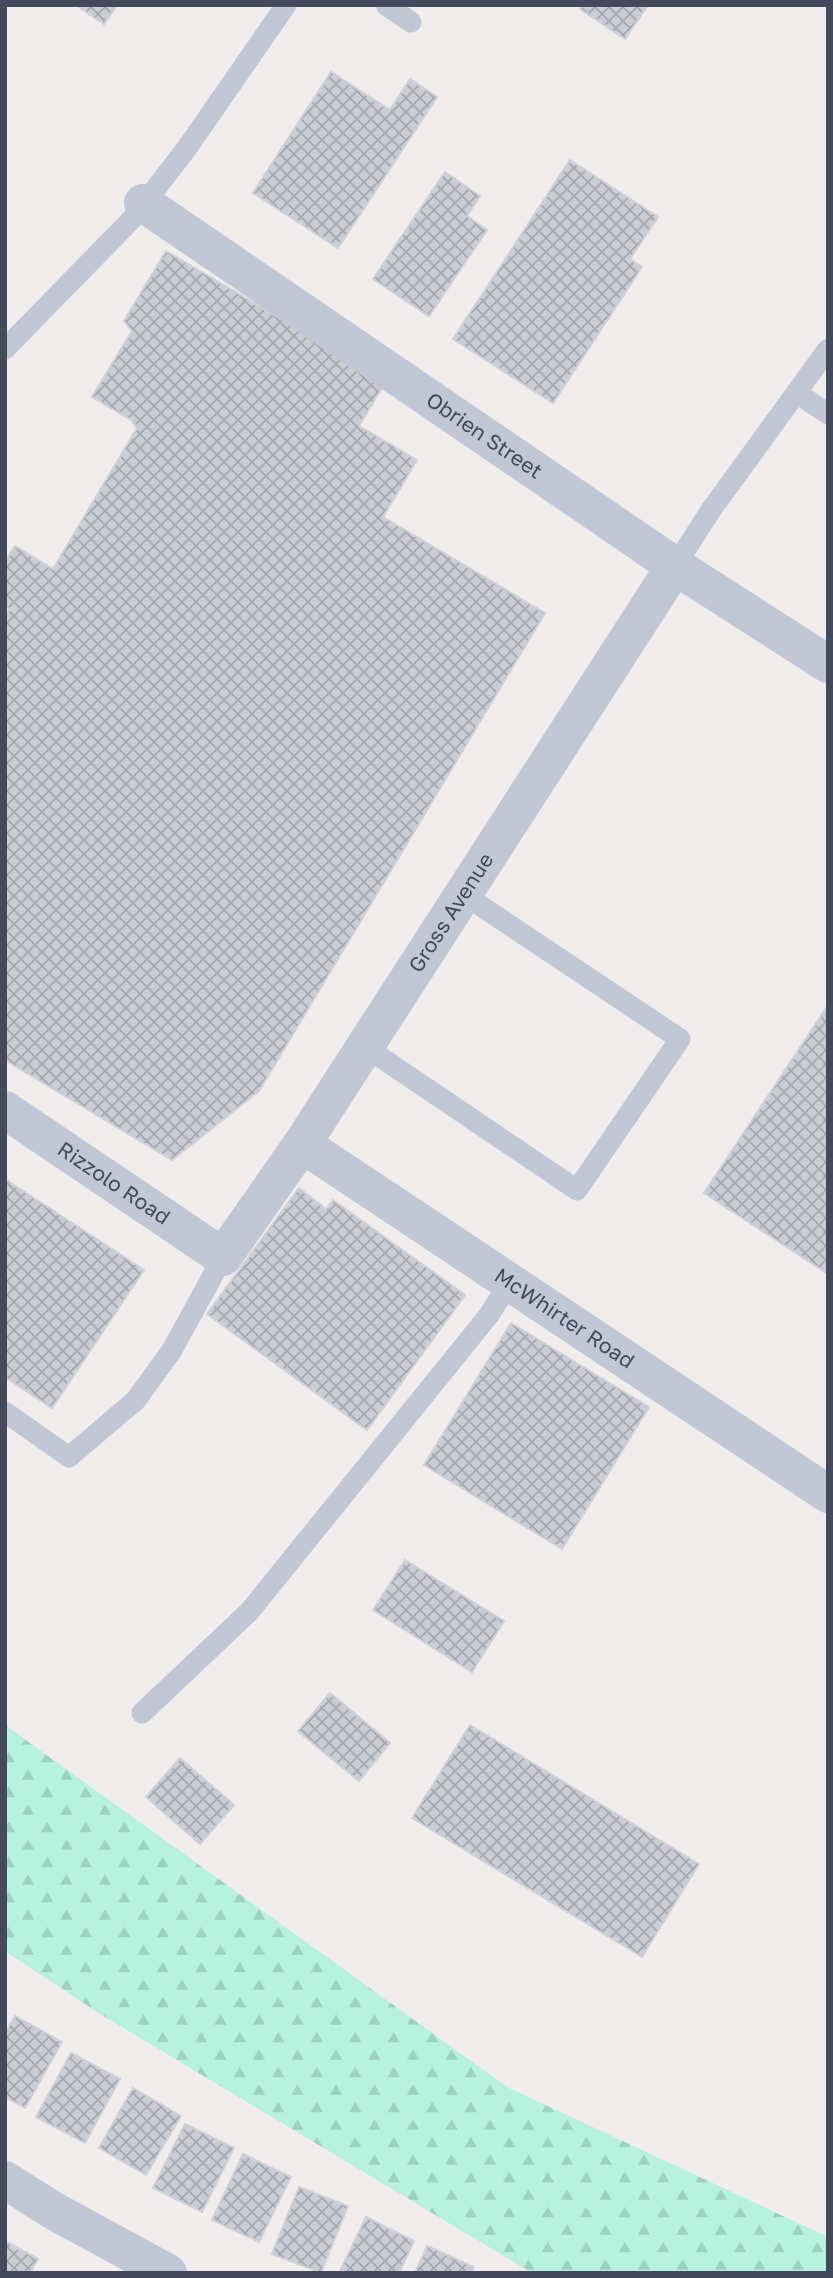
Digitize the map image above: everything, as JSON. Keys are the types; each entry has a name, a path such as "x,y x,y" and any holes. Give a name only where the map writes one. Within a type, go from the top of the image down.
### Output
{"street":[{"name":"Obrien Street","path":"143,203 676,566 828,664"},
{"name":"Gross Avenue","path":"223,1257 302,1144 676,566"},
{"name":"Rizzolo Road","path":"5,1110 223,1257"},
{"name":"McWhirter Road","path":"302,1144 828,1493"},
{"path":"5,2180 54,2211 168,2273"}],"lane":[{"path":"5,349 133,218 187,148 286,5"},
{"path":"386,5 411,22"},
{"path":"676,566 711,510 828,349"},
{"path":"797,393 828,414"},
{"path":"364,1046 577,1190 680,1039 463,894"},
{"path":"5,1412 69,1457 135,1400 172,1350 223,1257"},
{"path":"142,1713 249,1612 489,1315 510,1282"}],"green space":[{"path":"5,1725 507,2087 828,2237 828,2273 532,2273 100,2014 5,1951"}],"building":[{"path":"76,5 117,5 104,24"},
{"path":"583,5 648,5 625,39 580,9"},
{"path":"331,72 390,110 410,79 437,97 338,248 253,193"},
{"path":"570,160 658,217 630,259 642,267 553,403 453,339"},
{"path":"445,172 480,196 467,216 487,230 429,316 373,279"},
{"path":"166,251 386,381 359,426 417,460 383,517 545,613 259,1091 172,1160 5,1060 5,616 10,609 5,606 5,562 15,546 53,569 137,428 131,420 92,397 132,331 124,321"},
{"path":"828,1005 828,1274 704,1193"},
{"path":"5,1179 144,1270 52,1408 5,1377"},
{"path":"299,1188 326,1209 333,1200 465,1295 367,1430 207,1314"},
{"path":"511,1323 649,1407 562,1549 424,1465"},
{"path":"405,1560 504,1621 472,1672 373,1610"},
{"path":"330,1693 390,1743 359,1781 298,1731"},
{"path":"470,1725 699,1864 642,1957 412,1818"},
{"path":"180,1758 234,1805 200,1844 146,1797"},
{"path":"15,2016 62,2042 25,2108 5,2097 5,2033"},
{"path":"71,2053 120,2079 85,2143 36,2117"},
{"path":"133,2088 181,2116 146,2175 99,2148"},
{"path":"185,2124 234,2148 202,2212 153,2188"},
{"path":"243,2154 291,2177 259,2242 212,2220"},
{"path":"299,2187 348,2206 321,2273 272,2254"},
{"path":"366,2217 414,2241 399,2273 339,2273"},
{"path":"5,2241 38,2259 30,2273 5,2273"},
{"path":"427,2246 474,2267 471,2273 415,2273"}]}
